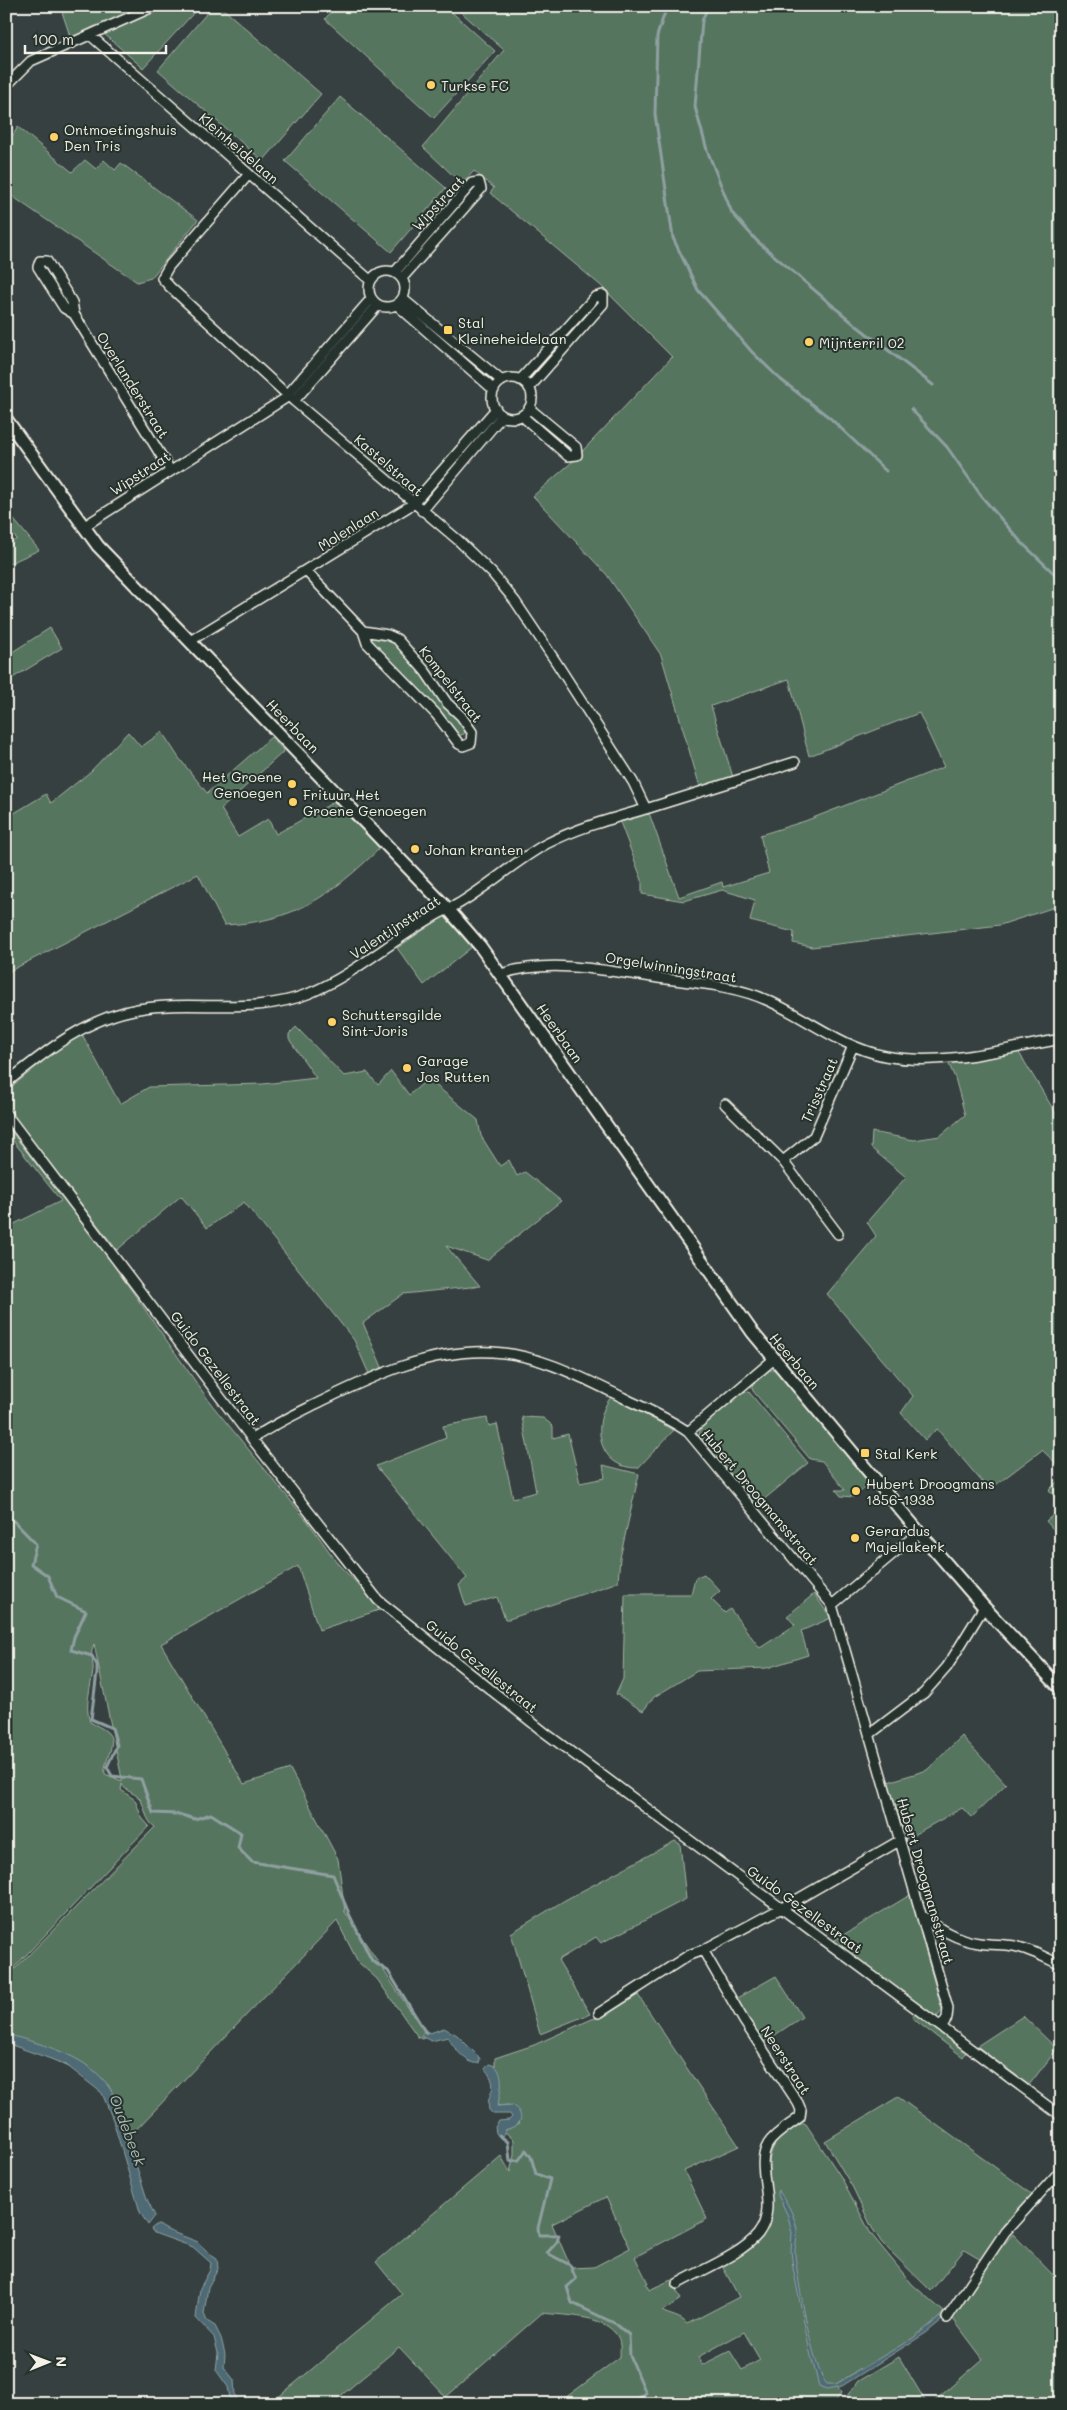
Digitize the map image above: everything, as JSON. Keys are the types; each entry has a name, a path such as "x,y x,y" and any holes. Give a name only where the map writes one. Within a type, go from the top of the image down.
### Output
{"street":[{"path":"6,86 31,61 155,6"},
{"name":"Kleinheidelaan","path":"90,35 371,281"},
{"name":"Kastelstraat","path":"249,174 163,272 162,278 170,288 290,397 413,504 458,540 492,572 515,601 633,782 646,809"},
{"name":"Wipstraat","path":"479,182 481,189 399,275 472,183 479,182"},
{"name":"Overlanderstraat","path":"74,314 64,308 38,267 40,261 47,261 72,302 74,314 170,470"},
{"path":"381,271 399,275 405,290 400,302 384,307 375,302 369,293 371,281 381,271"},
{"path":"520,380 595,297 604,294 603,304 529,388"},
{"name":"Wipstraat","path":"82,527 170,470 290,397 375,302"},
{"path":"400,302 502,381"},
{"path":"400,302 494,390"},
{"path":"520,380 529,388 532,400 529,408 522,416 510,418 499,412 492,403 494,390 502,381 520,380"},
{"path":"522,416 568,456 577,454 576,448 529,408"},
{"path":"422,511 499,412"},
{"name":"Molenlaan","path":"190,641 413,504 499,412"},
{"name":"Heerbaan","path":"6,419 82,527 98,546 448,909 480,946 738,1313 774,1359 984,1608 1061,1689"},
{"name":"Kompelstraat","path":"306,571 363,631 367,643 436,714 459,744 463,746 472,743 472,732 461,716 448,703 425,670 397,639 388,635 363,631"},
{"name":"Valentijnstraat","path":"6,1083 70,1034 112,1015 139,1008 160,1006 253,1006 307,994 345,976 547,844 579,830 795,762"},
{"name":"Orgelwinningstraat","path":"501,974 521,968 589,969 722,987 769,1001 823,1032 853,1046 887,1056 930,1059 959,1057 1061,1040"},
{"name":"Trisstraat","path":"783,1161 814,1136 853,1046"},
{"path":"725,1104 783,1161 838,1234"},
{"name":"Guido Gezellestraat","path":"6,1114 252,1438 378,1600 544,1732 1061,2116"},
{"name":"Hubert Droogmansstraat","path":"252,1438 269,1427 373,1376 404,1364 463,1353 493,1352 530,1359 561,1368 667,1419 688,1432 832,1605 870,1734 898,1840 948,2008 947,2018 942,2026"},
{"path":"688,1432 774,1359"},
{"path":"832,1605 919,1532"},
{"path":"870,1734 924,1693 947,1667 984,1608"},
{"path":"599,2013 689,1955 703,1950 780,1908 898,1840"},
{"path":"921,1914 940,1930 956,1936 977,1943 1015,1946 1061,1965"},
{"name":"Neerstraat","path":"676,2284 748,2244 759,2232 766,2217 768,2201 764,2161 768,2145 800,2117 802,2113 798,2103 744,2021 703,1950"},
{"path":"947,2318 1004,2232 1061,2170"}],"green space":[{"path":"60,6 200,6 143,68 95,26 71,39"},
{"path":"213,6 220,6 321,94 263,161 158,70"},
{"name":"Turkse FC","path":"336,6 445,6 495,51 434,118 325,19"},
{"path":"454,6 1061,6 1061,905 1000,925 812,947 793,943 794,932 750,921 755,900 722,890 684,901 642,894 642,880 620,822 649,813 679,897 722,882 723,887 769,873 760,835 805,821 944,767 919,713 809,756 789,679 711,706 733,777 700,787 661,655 607,575 533,496 572,462 672,357 600,285 490,193 494,188 474,171 462,184 423,147 504,50"},
{"path":"340,97 446,188 391,252 285,161"},
{"path":"18,127 72,172 85,160 96,169 104,160 115,170 121,163 198,220 151,278 137,282 6,192 6,131 13,135"},
{"path":"6,510 39,550 6,565 6,546 17,539 6,528"},
{"path":"50,628 62,648 6,682 6,656"},
{"path":"369,637 388,638 395,642 457,716 465,730 464,734 457,736 370,641"},
{"path":"128,732 141,747 162,732 179,758 207,793 271,737 284,751 221,809 238,837 268,819 276,834 334,802 380,848 345,880 310,903 291,912 249,923 224,925 198,874 6,973 6,818 46,794 51,803 90,772"},
{"path":"444,916 472,947 424,985 397,948"},
{"path":"296,1027 344,1076 367,1072 378,1085 391,1071 409,1095 428,1079 478,1120 481,1136 500,1166 509,1160 517,1176 525,1172 561,1201 487,1260 446,1246 480,1286 403,1294 363,1323 382,1367 369,1374 354,1340 244,1202 207,1228 181,1196 117,1250 6,1106 6,1092 76,1035 83,1036 120,1104 149,1087 263,1084 316,1078 289,1039 289,1034"},
{"path":"1018,1051 1061,1122 1061,1468 1042,1450 989,1490 937,1429 925,1440 901,1413 913,1396 827,1294 876,1236 867,1222 906,1177 871,1148 872,1132 914,1140 940,1136 965,1115 955,1078 948,1062"},
{"path":"6,1125 108,1257 212,1405 309,1523 338,1564 382,1609 319,1630 298,1566 161,1644 244,1784 290,1769 338,1859 345,1912 425,2033 433,2033 422,2039 418,2037 377,1979 358,1962 337,1921 127,2139 114,2096 108,2085 41,2054 6,2043 6,1978 155,1827 147,1818 140,1799 123,1787 122,1784 121,1790 135,1800 142,1818 149,1826 6,1976 6,1228 61,1201 6,1132","holes":["94,1644 122,1781 105,1774 111,1746 110,1736 90,1722 88,1716"]},
{"path":"770,1370 775,1370 871,1483 854,1497 841,1496 836,1490 845,1490 822,1461 810,1459 753,1391 751,1384"},
{"path":"743,1391 749,1392 808,1463 756,1506 699,1435 701,1427"},
{"path":"611,1397 674,1430 638,1468 624,1466 614,1461 606,1453 602,1443 600,1432 601,1420 604,1408"},
{"path":"522,1417 543,1418 553,1426 553,1438 568,1434 580,1483 605,1478 603,1465 639,1474 620,1558 618,1582 505,1619 497,1597 466,1606 459,1585 467,1578 376,1466 446,1438 443,1426 487,1418 489,1426 497,1424 513,1498 536,1492"},
{"path":"1061,1478 1061,1504 1049,1490"},
{"path":"1061,1508 1061,1538 1046,1521"},
{"path":"704,1574 720,1591 711,1599 725,1613 730,1609 760,1648 795,1625 787,1616 814,1594 831,1618 801,1631 808,1655 767,1668 697,1671 654,1697 643,1711 616,1694 623,1679 625,1594 691,1594 695,1578"},
{"path":"962,1736 1006,1784 972,1817 962,1808 906,1839 888,1782 927,1770"},
{"path":"675,1841 680,1844 686,1899 601,1943 596,1937 558,1960 590,2014 540,2034 511,1933 565,1900"},
{"path":"910,1895 942,2010 938,2016 933,2016 833,1941"},
{"path":"776,1976 802,2017 763,2043 735,1999"},
{"path":"638,1995 739,2146 684,2171 707,2219 635,2257 648,2283 646,2284 649,2290 671,2280 681,2299 662,2311 682,2319 687,2324 739,2297 721,2264 746,2250 759,2239 768,2222 771,2206 769,2161 773,2147 784,2135 803,2123 806,2124 841,2177 871,2234 912,2284 944,2312 922,2333 836,2384 841,2393 833,2404 557,2404 620,2357 620,2342 612,2329 594,2320 542,2313 446,2397 399,2347 331,2404 270,2404 402,2294 376,2262 501,2156 510,2172 514,2154 514,2140 504,2131 520,2123 508,2105 496,2106 498,2071 495,2067 495,2058 534,2045 592,2019 603,2017","holes":["606,2197 630,2248 594,2267 571,2268 552,2224","744,2332 760,2360 742,2370 730,2351 702,2365 698,2357"]},
{"path":"916,2013 967,2051 963,2057 912,2018"},
{"path":"1023,2016 1057,2049 1029,2085 977,2046"},
{"path":"898,2097 1032,2194 1004,2224 981,2260 964,2250 931,2291 882,2243 872,2228 853,2188 825,2141"},
{"path":"1013,2234 1054,2276 1061,2270 1061,2404 931,2404 983,2359 953,2319 953,2312 989,2261"},
{"path":"899,2357 927,2404 841,2404 858,2381"}],"water":[{"path":"444,2028 457,2035 478,2056 480,2059 479,2063 465,2058 448,2037 431,2041 421,2036 425,2030 430,2033"},
{"path":"6,2034 67,2054 95,2071 106,2083 114,2096 147,2199 155,2216 148,2225 140,2212 113,2120 102,2093 65,2064 6,2043"},
{"path":"489,2064 495,2066 500,2075 501,2088 497,2106 513,2105 518,2110 521,2118 518,2124 505,2130 501,2139 496,2133 495,2127 499,2121 509,2120 512,2117 510,2114 493,2114 489,2110 488,2104 493,2086 490,2076 485,2069"},
{"path":"778,2190 795,2221 797,2234 795,2254 802,2302 816,2362 827,2384 836,2384 913,2338 940,2317 942,2320 926,2333 842,2386 828,2389 819,2386 793,2268 791,2251 792,2233 788,2216 777,2193"},
{"path":"157,2224 198,2242 206,2251 217,2258 218,2269 208,2287 204,2314 207,2321 215,2326 221,2338 225,2354 224,2367 234,2380 235,2395 240,2404 231,2404 228,2387 216,2370 218,2353 214,2337 196,2318 200,2288 210,2270 211,2263 193,2247 154,2233 151,2229"}],"waterway":[{"path":"667,6 657,36 655,114 673,238 698,290 752,352 780,379 830,418 886,471"},
{"path":"708,6 702,21 695,107 707,150 732,213 757,241 853,323 933,385"},
{"path":"911,409 947,447 982,497 1021,542 1061,580"},
{"path":"6,1513 36,1544 31,1564 48,1576 57,1597 86,1611 74,1637 71,1650 92,1656 97,1665 91,1719 112,1728 117,1745 107,1767 112,1776 141,1779 153,1813 178,1814 195,1819 211,1814 241,1833 238,1848 252,1862 333,1875 372,1961 388,1971 426,2033"},
{"path":"499,2135 508,2142 510,2161 519,2160 526,2150 531,2157 536,2174 550,2179 538,2228 539,2235 559,2235 557,2242 547,2253 570,2265 576,2279 567,2287 572,2303 616,2324 629,2335 630,2356 646,2393 635,2401 636,2404"}],"place":[{"name":"Turkse FC","path":"431,85"},
{"name":"Ontmoetingshuis Den Tris","path":"54,137"},
{"name":"Stal Kleineheidelaan","path":"448,330"},
{"name":"Mijnterril 02","path":"809,342"},
{"name":"Het Groene Genoegen","path":"292,784"},
{"name":"Frituur Het Groene Genoegen","path":"293,802"},
{"name":"Johan kranten","path":"415,849"},
{"name":"Schuttersgilde Sint-Joris","path":"332,1022"},
{"name":"Garage Jos Rutten","path":"407,1068"},
{"name":"Stal Kerk","path":"865,1453"},
{"name":"Hubert Droogmans 1856-1938","path":"856,1491"},
{"name":"Gerardus Majellakerk","path":"855,1538"}],"water label":[{"name":"Oudebeek","path":"128,2130"}]}
